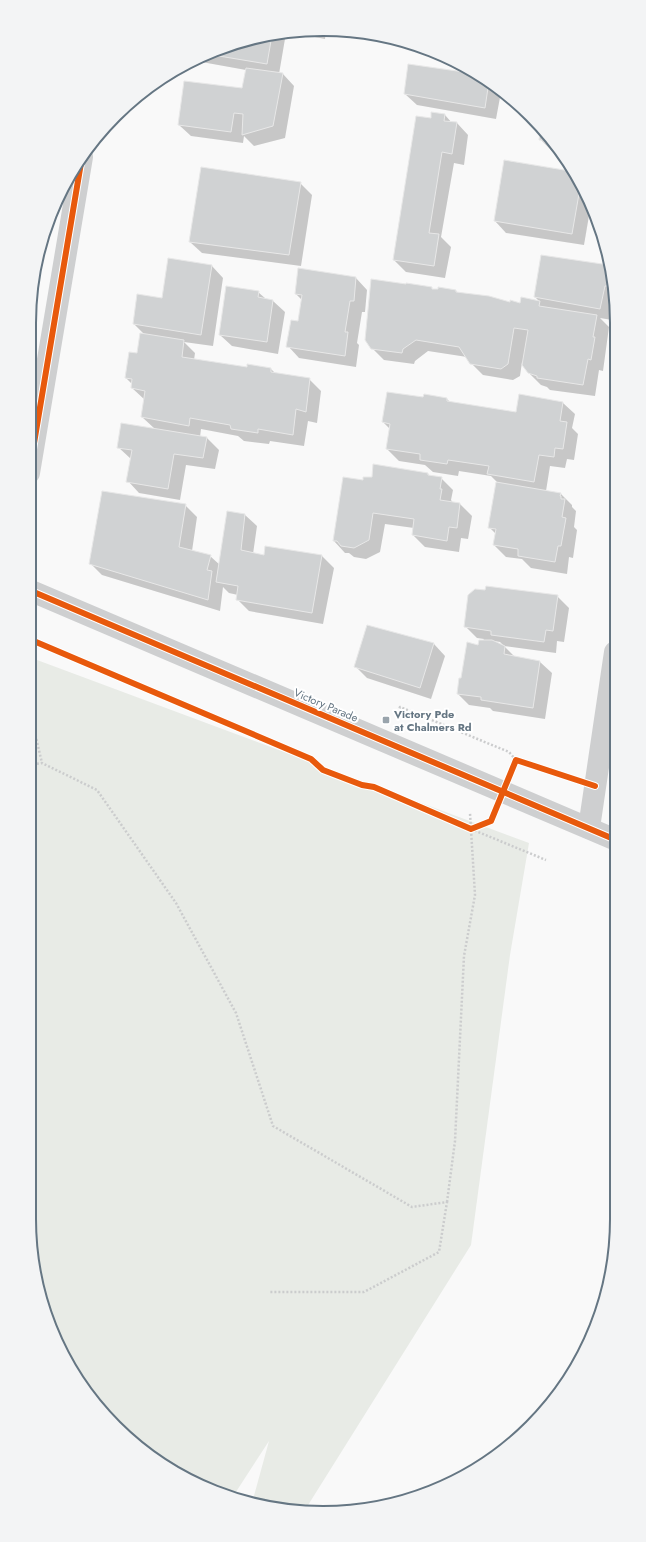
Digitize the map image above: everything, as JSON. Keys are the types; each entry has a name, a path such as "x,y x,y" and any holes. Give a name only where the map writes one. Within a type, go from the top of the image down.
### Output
{"street":[{"path":"36,432 80,170"},
{"name":"Victory Parade","path":"36,593 610,837"},
{"path":"589,828 610,691"}],"path":[{"path":"394,722 400,707 509,752 516,760 523,763"},
{"path":"36,738 42,763"},
{"path":"504,792 516,760"},
{"path":"36,764 42,763 96,790 176,904 236,1013 273,1126 412,1207 447,1202"},
{"path":"269,1292 364,1292 439,1252 455,1141 464,956 475,895 470,813"},
{"path":"464,826 546,860"},
{"path":"471,829 478,826"}],"shaded area":[{"path":"36,660 529,843 510,955 471,1245 308,1505 286,1504 254,1497 269,1441 236,1492 213,1484 179,1468 148,1447 134,1435 95,1394 74,1362 51,1311 38,1256 36,1219"}],"building":[{"path":"271,41 267,64 218,56 231,51"},
{"path":"408,64 461,72 488,88 485,108 404,94"},
{"path":"246,68 283,73 273,126 242,135 243,114 234,113 231,132 178,125 184,81 242,88"},
{"path":"431,112 445,114 444,121 457,122 452,154 442,152 429,233 439,234 434,266 393,260 416,116 431,118"},
{"path":"540,135 546,143 544,142 544,140 539,140"},
{"path":"504,160 566,170 579,194 572,234 494,221"},
{"path":"201,167 301,182 289,255 189,242"},
{"path":"541,255 603,264 608,286 605,286 600,309 534,297"},
{"path":"168,258 212,265 201,335 133,324 137,294 162,298"},
{"path":"298,268 356,277 354,301 350,301 345,332 348,332 345,356 286,347 291,320 298,321 302,295 295,294"},
{"path":"371,279 432,287 432,289 438,289 438,287 456,290 456,292 489,296 510,302 510,300 520,303 521,297 540,301 539,306 597,315 591,360 588,359 583,385 537,378 537,376 528,373 522,365 528,330 514,328 508,364 501,369 470,364 459,347 416,340 403,349 402,353 371,349 365,340"},
{"path":"226,286 259,291 258,297 273,300 267,342 219,335"},
{"path":"140,333 184,340 182,357 247,367 247,364 271,368 271,372 310,378 306,412 296,409 293,435 258,429 258,433 231,429 230,425 190,418 189,426 141,417 145,391 131,388 132,379 125,378 129,352 137,353"},
{"path":"387,392 423,397 424,394 447,398 447,401 516,412 519,394 563,402 560,421 567,422 563,449 555,448 554,457 539,455 534,482 487,474 489,466 448,460 447,464 420,460 420,454 386,449 390,424 382,422"},
{"path":"121,423 207,437 203,458 174,454 168,489 126,482 132,450 117,448"},
{"path":"373,464 428,473 428,475 442,477 440,500 460,503 457,528 449,527 447,541 412,535 414,519 373,513 369,540 354,548 341,546 337,541 333,541 343,477 363,480 363,477 372,477"},
{"path":"496,482 561,493 561,499 565,499 562,517 566,518 561,546 558,546 555,562 518,556 518,549 493,545 496,529 488,528"},
{"path":"102,491 186,504 179,547 211,555 207,570 212,571 208,600 89,564"},
{"path":"227,511 245,514 241,550 264,555 265,546 322,555 312,613 236,600 238,586 216,582"},
{"path":"486,586 558,595 553,631 546,630 544,642 491,635 491,631 464,627 468,595 475,589 485,590"},
{"path":"367,625 434,643 420,688 354,667"},
{"path":"479,640 492,640 505,646 504,654 540,661 533,708 481,700 481,697 457,694 467,642 478,645"}],"cycle path":[{"path":"36,431 80,170"},
{"path":"36,593 610,837"},
{"path":"36,642 311,759 323,770 362,785 374,787 471,829 491,821 516,760 595,786"}],"place":[{"name":"Victory Pde at Chalmers Rd","path":"386,720"}]}
